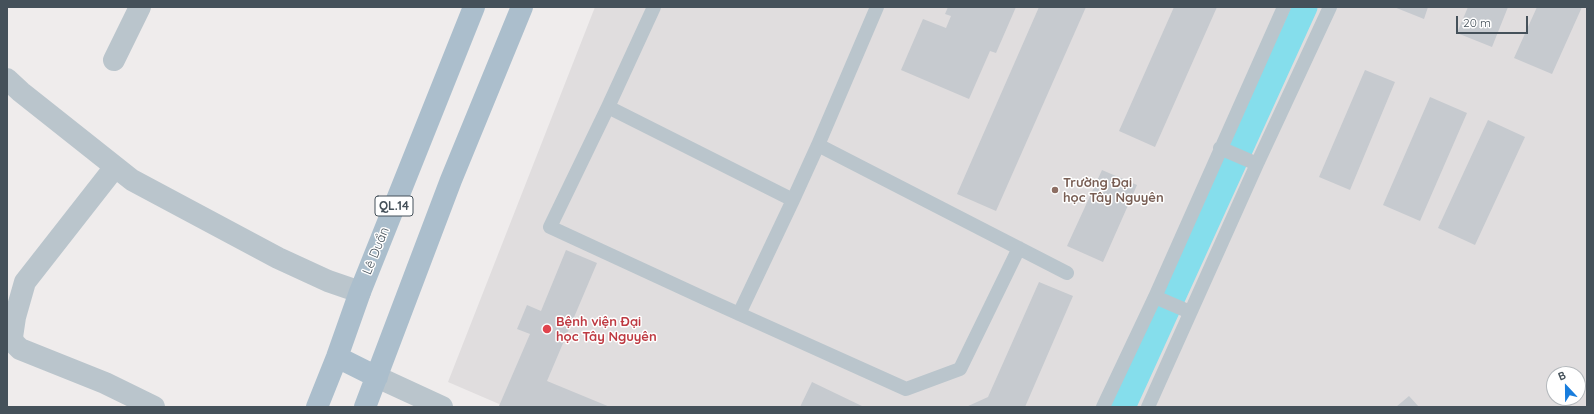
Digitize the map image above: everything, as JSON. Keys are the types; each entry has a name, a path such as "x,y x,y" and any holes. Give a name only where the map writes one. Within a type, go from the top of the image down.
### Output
{"main road":[{"name":"Lê Duẩn","path":"317,407 338,357 360,292 474,7"},
{"path":"365,407 451,180 522,7"},
{"path":"338,357 377,376"}],"street":[{"path":"114,60 140,7"},
{"path":"7,79 21,92 132,180 278,258 360,292"},
{"path":"115,167 25,282 15,317 12,336 14,343 20,349 105,383 154,407"},
{"path":"377,376 442,407"}],"lane":[{"path":"654,7 550,227 906,389 960,369 1019,248"},
{"path":"739,314 794,200 877,7"},
{"path":"1103,407 1159,299 1225,151 1284,7"},
{"path":"1148,407 1186,311 1253,163 1327,8"},
{"path":"608,107 794,200"},
{"path":"818,145 1067,273"},
{"path":"1225,151 1253,163"},
{"path":"1159,299 1186,311"}],"shaded area":[{"name":"Trường Đại học Tây Nguyên","path":"595,7 1587,7 1587,407 506,407 448,382"}],"building":[{"path":"948,7 1016,7 996,53 990,51 969,99 901,70 923,19 946,28 951,16 945,14"},
{"path":"1039,7 1086,7 996,211 957,194"},
{"path":"1174,7 1217,7 1155,147 1119,131"},
{"path":"1394,7 1428,7 1424,19"},
{"path":"1468,7 1508,7 1492,47 1457,33"},
{"path":"1537,7 1582,7 1552,74 1514,58"},
{"path":"1365,70 1395,82 1350,190 1319,177"},
{"path":"1430,97 1467,113 1420,221 1383,205"},
{"path":"1488,120 1525,137 1475,245 1438,228"},
{"path":"1102,170 1137,185 1103,262 1067,246"},
{"path":"566,250 597,263 547,381 610,407 499,406 530,334 517,329 527,305 541,311"},
{"path":"1039,282 1073,296 1025,407 966,407 988,397"},
{"path":"812,382 864,407 800,407"},
{"path":"1409,396 1419,407 1396,407"}],"waterway":[{"path":"1123,407 1305,7"}],"place":[{"name":"Trường Đại học Tây Nguyên","path":"1055,190"},
{"name":"Bệnh viện Đại học Tây Nguyên","path":"547,329"}]}
